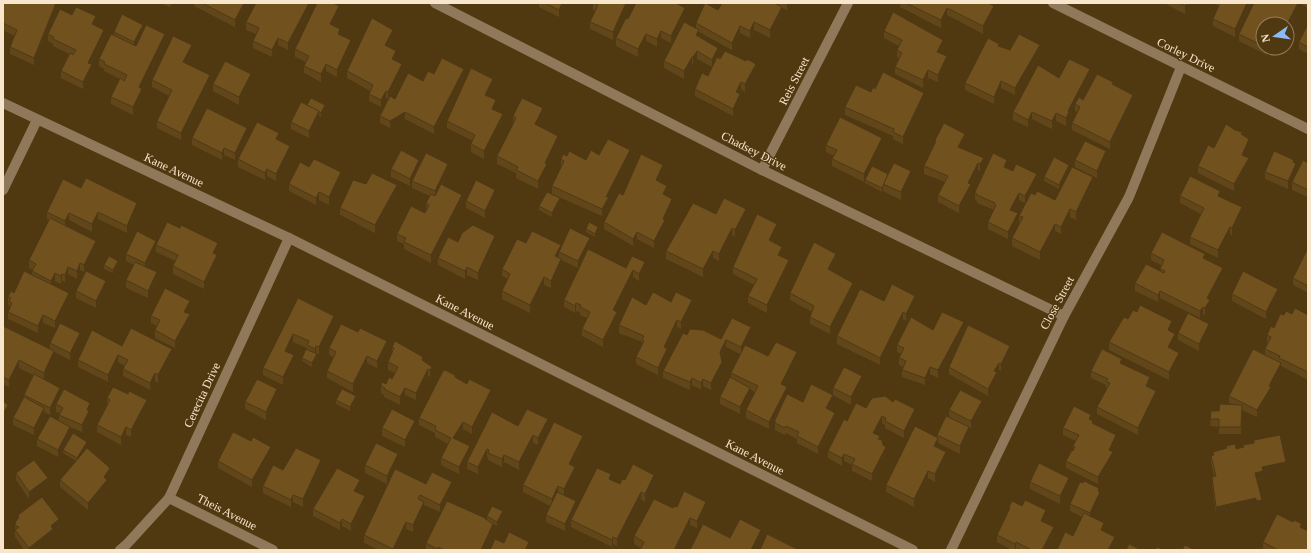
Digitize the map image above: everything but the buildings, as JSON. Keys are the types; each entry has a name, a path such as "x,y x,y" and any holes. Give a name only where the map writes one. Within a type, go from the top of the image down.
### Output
{"street":[{"name":"Chadsey Drive","path":"435,3 762,170 1064,316"},
{"name":"Reis Street","path":"762,170 848,3"},
{"name":"Corley Drive","path":"1052,3 1308,129"},
{"name":"Close Street","path":"951,550 1064,316 1129,197 1181,67"},
{"name":"Kane Avenue","path":"3,103 289,238 913,550"},
{"path":"3,190 37,120"},
{"name":"Cerecita Drive","path":"120,550 169,498 289,238"},
{"name":"Theis Avenue","path":"169,498 273,550"}]}
